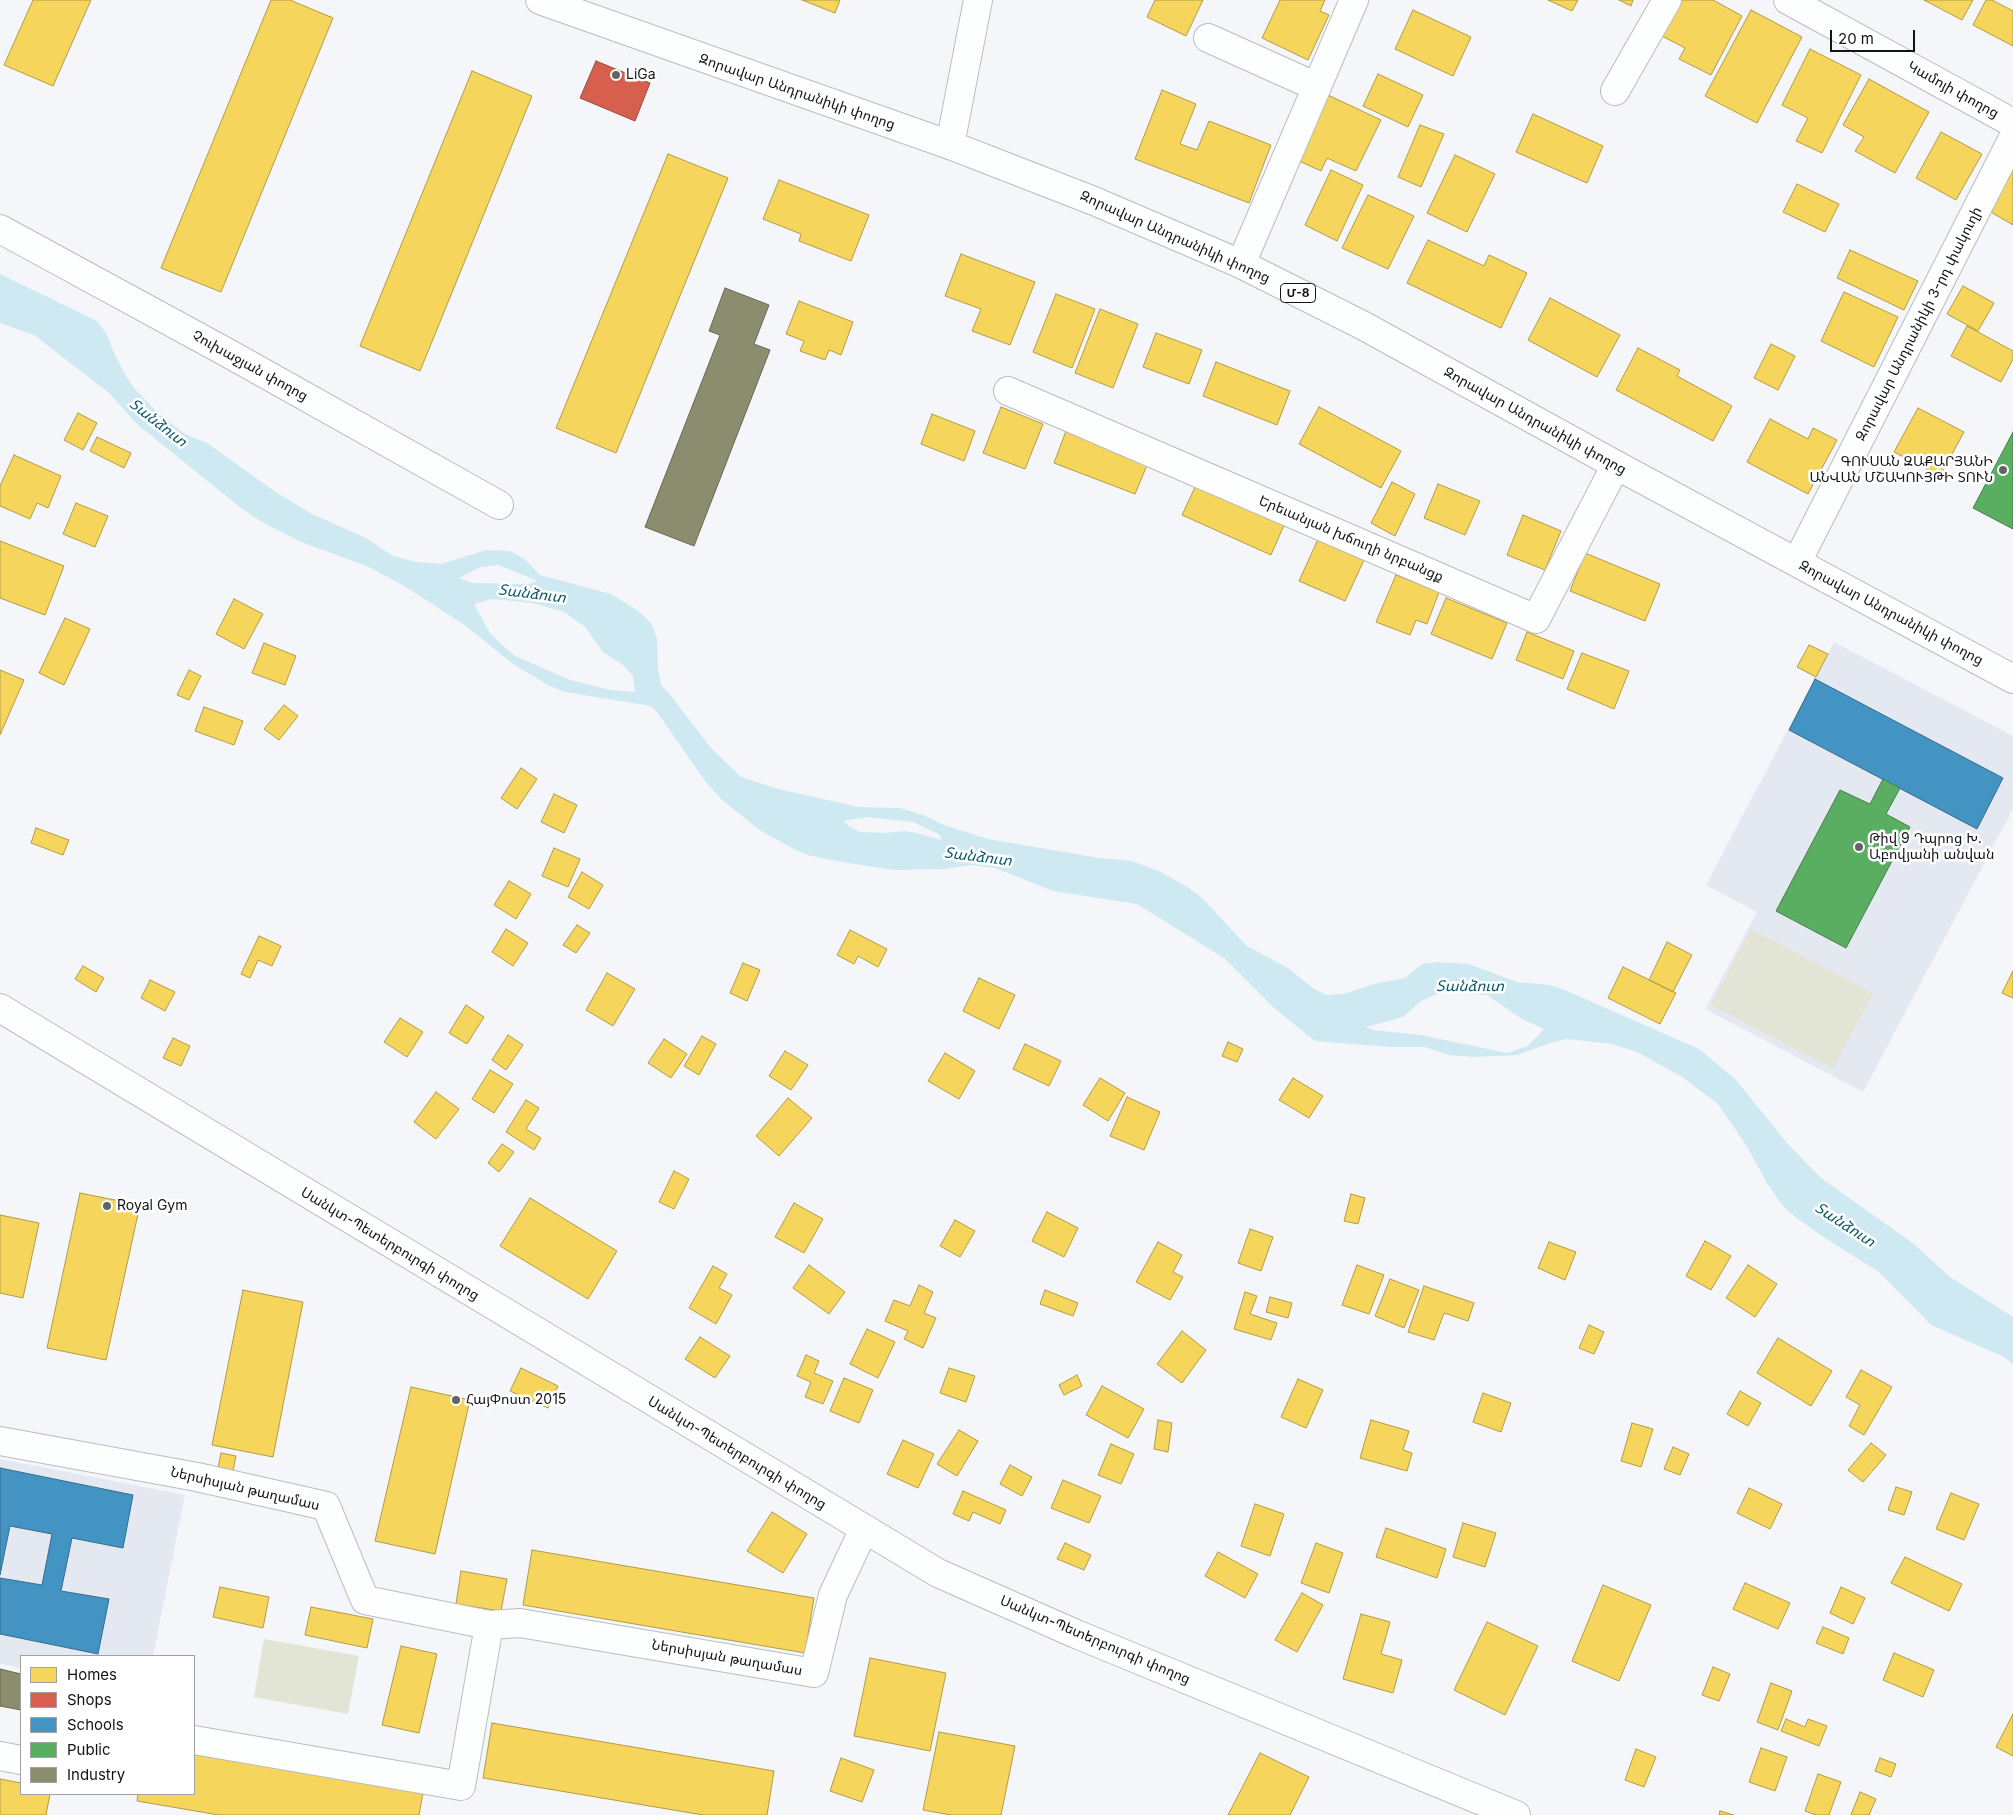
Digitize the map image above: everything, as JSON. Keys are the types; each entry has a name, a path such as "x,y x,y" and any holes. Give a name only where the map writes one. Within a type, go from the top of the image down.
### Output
{"main road":[{"name":"Զորավար Անդրանիկի փողոց","path":"540,0 950,145 1094,201 1241,264 1364,326 1616,465 2013,679"},
{"path":"950,145 978,0"},
{"path":"1241,264 1354,0"},
{"path":"1615,91 1667,0"},
{"name":"Կամոյի փողոց","path":"1788,0 2013,123"},
{"path":"1208,38 1317,87"},
{"name":"Զորավար Անդրանիկի 3-րդ փակուղի","path":"1797,562 2013,138"},
{"name":"Չուխաջյան փողոց","path":"0,229 226,352 499,505"},
{"name":"Երեւանյան խճուղի նրբանցք","path":"1008,391 1536,619 1616,465"},
{"name":"Սանկտ-Պետերբուրգի փողոց","path":"0,1008 938,1573 1067,1630 1516,1815"},
{"name":"Ներսիսյան թաղամաս","path":"0,1441 197,1476 326,1506 366,1600 489,1625 520,1623 814,1673 833,1595 864,1529"},
{"path":"195,1740 461,1786 489,1625"},
{"path":"0,1756 20,1760"}],"shaded area":[{"name":"Թիվ 9 Դպրոց Խ․ Աբովյանի անվան","path":"1834,642 2013,736 2013,809 1863,1092 1705,1009 1757,912 1706,885"},
{"path":"1751,929 1873,993 1833,1069 1711,1005"},
{"path":"0,1459 185,1495 153,1655 20,1655 20,1668 0,1664"},
{"path":"264,1639 359,1656 348,1714 254,1697"}],"water":[{"name":"Տանձուտ","path":"0,274 97,321 106,333 127,378 159,414 185,434 207,443 277,493 312,514 366,538 393,556 416,562 441,564 486,550 510,551 525,559 540,575 611,594 640,612 651,623 657,638 658,669 661,685 711,748 740,776 747,779 778,789 859,807 900,808 988,839 1099,858 1132,861 1161,872 1189,888 1202,898 1247,946 1288,968 1314,989 1327,995 1344,994 1374,984 1405,978 1422,964 1438,962 1469,964 1517,982 1550,985 1567,991 1699,1049 1736,1080 1787,1143 1821,1178 1914,1244 1950,1277 2013,1317 2013,1364 2004,1357 1931,1325 1879,1272 1794,1216 1782,1205 1767,1183 1746,1145 1718,1104 1682,1077 1637,1052 1612,1044 1567,1039 1517,1055 1473,1057 1449,1055 1425,1047 1389,1047 1315,1041 1273,1007 1224,958 1137,904 1053,891 995,868 970,865 945,869 894,870 807,855 761,831 722,800 705,781 651,706 565,692 550,686 513,664 466,626 406,587 367,566 301,542 262,522 241,508 138,425 108,392 34,335 0,323","holes":["498,565 536,581 530,584 473,583 459,578 481,567","492,599 533,603 564,612 584,626 603,652 623,665 633,676 635,692 610,690 570,680 515,656 490,633 474,604","868,817 913,822 938,834 941,840 904,831 886,833 860,832 843,821","1445,991 1487,995 1522,1019 1544,1029 1528,1046 1507,1053 1421,1035 1373,1030 1366,1027 1403,1017 1421,1001"]}],"building: Homes":[{"path":"33,0 91,0 53,86 4,65"},
{"path":"271,0 290,0 333,18 221,292 161,268"},
{"path":"802,0 840,0 835,13"},
{"path":"1155,0 1203,0 1186,36 1147,17"},
{"path":"1280,0 1325,0 1320,11 1329,15 1308,60 1262,38"},
{"path":"1548,0 1578,0 1572,11"},
{"path":"1619,0 1633,0 1631,6"},
{"path":"1681,0 1713,0 1742,16 1711,75 1679,59 1685,48 1662,36"},
{"path":"1924,0 1973,0 1962,20"},
{"path":"1986,0 1992,0 2013,11 2013,46 1973,25"},
{"path":"1413,10 1471,37 1453,76 1395,49"},
{"path":"1751,10 1802,37 1757,123 1705,96"},
{"path":"1810,49 1861,75 1822,153 1796,141 1808,118 1782,105"},
{"path":"472,71 532,96 420,371 360,346"},
{"path":"1378,74 1423,95 1408,127 1363,106"},
{"path":"1869,79 1929,112 1895,173 1855,151 1864,137 1843,125"},
{"path":"1162,90 1196,104 1180,144 1197,150 1209,121 1271,145 1249,203 1135,159"},
{"path":"1328,95 1381,120 1356,171 1327,158 1321,171 1297,160"},
{"path":"1533,114 1603,146 1587,183 1516,152"},
{"path":"1420,125 1444,134 1421,187 1398,177"},
{"path":"1941,132 1982,154 1956,200 1916,178"},
{"path":"668,154 728,178 616,453 556,428"},
{"path":"1455,155 1495,174 1467,232 1427,213"},
{"path":"2013,169 2013,225 1989,211"},
{"path":"1331,170 1363,185 1337,241 1305,225"},
{"path":"779,180 869,215 851,261 799,241 801,234 763,219"},
{"path":"1797,184 1839,204 1825,232 1783,212"},
{"path":"1368,195 1414,216 1388,269 1342,248"},
{"path":"1428,240 1484,266 1489,255 1527,273 1501,328 1407,283"},
{"path":"1850,250 1918,281 1904,310 1837,278"},
{"path":"961,254 1035,282 1010,345 972,331 981,309 945,296"},
{"path":"1963,286 1994,303 1978,331 1947,314"},
{"path":"1844,292 1898,317 1874,367 1821,341"},
{"path":"1056,294 1095,309 1072,368 1033,352"},
{"path":"1550,298 1620,335 1597,377 1528,340"},
{"path":"799,301 853,322 841,355 829,350 825,360 800,351 804,341 786,334"},
{"path":"1100,309 1138,324 1113,388 1075,373"},
{"path":"1967,326 2013,351 2013,359 2001,382 1951,356"},
{"path":"1156,333 1202,350 1189,384 1143,367"},
{"path":"1771,344 1795,356 1778,390 1754,378"},
{"path":"1638,348 1680,370 1677,376 1732,406 1713,441 1616,390"},
{"path":"1216,362 1290,391 1277,425 1203,396"},
{"path":"1001,407 1043,424 1025,469 983,453"},
{"path":"1319,407 1401,451 1381,488 1299,444"},
{"path":"1918,408 1964,432 1940,476 1894,452"},
{"path":"78,413 97,423 83,450 64,440"},
{"path":"932,414 975,431 964,461 921,444"},
{"path":"1770,419 1808,439 1813,428 1837,440 1808,494 1747,462"},
{"path":"1066,431 1148,463 1135,494 1054,463"},
{"path":"97,437 131,453 124,468 90,451"},
{"path":"14,455 61,476 48,508 37,503 30,519 0,506 0,486"},
{"path":"1392,482 1415,494 1395,536 1371,523"},
{"path":"1197,483 1285,523 1271,555 1182,515"},
{"path":"1438,484 1480,501 1465,535 1424,518"},
{"path":"76,503 108,516 95,547 63,534"},
{"path":"1523,515 1561,531 1545,570 1507,555"},
{"path":"1319,537 1365,558 1345,601 1299,581"},
{"path":"0,541 64,566 45,615 0,598"},
{"path":"1585,553 1660,584 1645,621 1570,591"},
{"path":"1396,575 1439,592 1427,624 1416,620 1410,635 1376,622"},
{"path":"1446,598 1507,623 1492,659 1431,634"},
{"path":"234,599 263,614 244,649 216,634"},
{"path":"65,618 90,629 64,685 39,673"},
{"path":"1527,632 1574,651 1563,679 1516,660"},
{"path":"264,643 296,656 285,685 252,673"},
{"path":"1809,645 1828,654 1816,677 1797,667"},
{"path":"1582,653 1629,671 1614,709 1567,689"},
{"path":"0,670 24,680 0,735"},
{"path":"189,670 201,676 189,700 177,695"},
{"path":"284,705 298,716 279,740 264,729"},
{"path":"204,707 243,721 234,745 195,731"},
{"path":"521,768 537,779 517,809 501,798"},
{"path":"554,794 577,805 564,833 541,822"},
{"path":"36,828 69,840 63,855 31,843"},
{"path":"554,848 580,859 568,887 542,876"},
{"path":"582,872 603,885 589,909 568,897"},
{"path":"509,881 531,894 516,919 494,905"},
{"path":"577,925 590,933 576,953 563,945"},
{"path":"506,929 528,943 513,966 492,952"},
{"path":"850,930 887,949 878,967 858,956 854,964 837,955"},
{"path":"259,936 281,946 272,966 258,960 250,978 241,974"},
{"path":"1667,942 1692,955 1673,992 1649,980"},
{"path":"743,963 760,970 747,1001 730,993"},
{"path":"83,966 104,978 96,992 75,979"},
{"path":"1623,967 1676,993 1660,1024 1608,998"},
{"path":"2013,971 2013,998 2002,993"},
{"path":"607,973 635,989 613,1026 586,1010"},
{"path":"979,978 1015,995 999,1029 963,1011"},
{"path":"150,980 175,992 165,1011 141,998"},
{"path":"466,1005 484,1017 467,1044 449,1033"},
{"path":"400,1018 423,1032 407,1057 384,1042"},
{"path":"508,1035 523,1045 506,1070 492,1060"},
{"path":"702,1036 716,1044 699,1075 684,1066"},
{"path":"173,1038 190,1046 181,1066 163,1058"},
{"path":"664,1039 687,1054 671,1078 648,1063"},
{"path":"1228,1042 1243,1049 1237,1062 1222,1056"},
{"path":"1025,1044 1061,1061 1049,1086 1013,1069"},
{"path":"785,1051 808,1065 791,1090 769,1076"},
{"path":"945,1053 975,1071 959,1099 928,1081"},
{"path":"490,1070 513,1084 494,1113 472,1099"},
{"path":"1100,1078 1125,1093 1108,1121 1083,1105"},
{"path":"1293,1078 1323,1096 1309,1118 1279,1100"},
{"path":"436,1092 459,1109 436,1139 414,1122"},
{"path":"1127,1097 1160,1112 1144,1150 1110,1136"},
{"path":"788,1098 812,1118 779,1156 756,1136"},
{"path":"526,1100 539,1108 526,1129 541,1138 534,1150 506,1132"},
{"path":"502,1144 514,1152 499,1172 488,1163"},
{"path":"674,1171 689,1179 674,1209 659,1202"},
{"path":"80,1193 140,1205 106,1360 47,1348"},
{"path":"1351,1194 1365,1198 1358,1224 1344,1221"},
{"path":"530,1198 617,1251 588,1299 500,1246"},
{"path":"794,1203 823,1219 804,1253 775,1237"},
{"path":"1047,1212 1078,1228 1064,1257 1032,1241"},
{"path":"0,1215 39,1223 23,1298 0,1293"},
{"path":"955,1220 975,1231 960,1257 940,1246"},
{"path":"1250,1229 1273,1237 1261,1271 1238,1263"},
{"path":"1705,1241 1731,1256 1711,1290 1686,1276"},
{"path":"1158,1242 1182,1255 1173,1272 1183,1277 1170,1300 1136,1282"},
{"path":"1549,1242 1576,1252 1565,1280 1538,1268"},
{"path":"809,1265 845,1292 829,1314 793,1288"},
{"path":"1357,1265 1384,1275 1369,1314 1342,1305"},
{"path":"1748,1265 1777,1284 1755,1317 1726,1298"},
{"path":"713,1266 727,1274 719,1288 732,1295 716,1324 689,1308"},
{"path":"1390,1279 1419,1290 1404,1328 1375,1316"},
{"path":"919,1285 933,1292 924,1313 936,1318 923,1348 904,1339 908,1331 885,1321 894,1300 910,1306"},
{"path":"1424,1286 1474,1303 1468,1321 1444,1313 1434,1340 1408,1332"},
{"path":"243,1290 303,1302 273,1457 212,1445"},
{"path":"1045,1290 1078,1303 1073,1316 1040,1304"},
{"path":"1245,1292 1257,1296 1250,1314 1277,1323 1271,1340 1234,1329"},
{"path":"1270,1297 1292,1303 1288,1318 1266,1312"},
{"path":"1589,1325 1604,1332 1594,1354 1579,1348"},
{"path":"867,1329 895,1342 878,1378 850,1364"},
{"path":"1182,1331 1206,1350 1182,1383 1157,1364"},
{"path":"700,1337 730,1356 715,1378 685,1359"},
{"path":"1778,1338 1832,1371 1811,1406 1757,1373"},
{"path":"806,1355 819,1361 814,1373 833,1381 823,1404 805,1397 811,1382 797,1376"},
{"path":"521,1368 558,1386 548,1408 510,1391"},
{"path":"949,1368 975,1376 966,1402 940,1393"},
{"path":"1861,1370 1892,1387 1864,1435 1849,1426 1860,1405 1846,1397"},
{"path":"1077,1375 1082,1386 1064,1395 1059,1385"},
{"path":"844,1378 873,1390 859,1423 830,1411"},
{"path":"1298,1379 1323,1390 1306,1428 1281,1417"},
{"path":"1102,1386 1144,1409 1128,1438 1086,1415"},
{"path":"411,1387 470,1400 435,1554 375,1541"},
{"path":"1740,1391 1761,1403 1748,1426 1727,1414"},
{"path":"1483,1393 1511,1403 1501,1432 1473,1422"},
{"path":"1158,1420 1172,1423 1168,1452 1154,1449"},
{"path":"1371,1420 1409,1431 1403,1450 1412,1453 1407,1471 1360,1458"},
{"path":"1632,1423 1653,1429 1641,1467 1621,1461"},
{"path":"959,1430 978,1441 957,1476 937,1464"},
{"path":"903,1440 934,1454 918,1488 887,1474"},
{"path":"1871,1443 1886,1455 1863,1482 1848,1470"},
{"path":"1111,1444 1134,1454 1121,1484 1098,1475"},
{"path":"1673,1447 1689,1454 1680,1475 1664,1469"},
{"path":"221,1453 236,1456 233,1471 218,1468"},
{"path":"1010,1465 1032,1477 1022,1496 1000,1484"},
{"path":"1063,1480 1101,1496 1089,1523 1051,1508"},
{"path":"1896,1487 1912,1492 1904,1515 1888,1510"},
{"path":"1749,1488 1782,1504 1770,1529 1737,1513"},
{"path":"963,1491 1006,1510 1000,1524 973,1512 969,1521 953,1514"},
{"path":"1951,1493 1979,1504 1964,1540 1936,1529"},
{"path":"1255,1504 1284,1514 1270,1556 1241,1546"},
{"path":"772,1512 807,1534 783,1573 747,1551"},
{"path":"1463,1523 1496,1533 1485,1567 1453,1557"},
{"path":"1386,1528 1446,1549 1437,1578 1376,1557"},
{"path":"1065,1543 1091,1555 1084,1570 1057,1559"},
{"path":"1316,1543 1343,1553 1329,1593 1301,1583"},
{"path":"532,1550 814,1598 805,1653 523,1605"},
{"path":"1218,1552 1258,1574 1245,1598 1205,1576"},
{"path":"1905,1557 1962,1584 1949,1611 1891,1583"},
{"path":"461,1571 507,1579 501,1611 456,1604"},
{"path":"1745,1583 1790,1603 1778,1629 1733,1609"},
{"path":"1603,1585 1651,1605 1619,1681 1572,1661"},
{"path":"220,1587 269,1597 263,1628 213,1617"},
{"path":"1841,1587 1865,1598 1853,1624 1830,1613"},
{"path":"1302,1593 1323,1605 1297,1652 1275,1640"},
{"path":"311,1607 373,1619 367,1648 305,1635"},
{"path":"1361,1614 1390,1622 1381,1654 1402,1660 1393,1693 1343,1679"},
{"path":"1487,1622 1538,1646 1505,1715 1454,1690"},
{"path":"1823,1627 1849,1638 1843,1654 1816,1643"},
{"path":"401,1646 437,1654 419,1733 382,1725"},
{"path":"1894,1653 1934,1670 1923,1697 1883,1680"},
{"path":"870,1658 946,1673 930,1751 854,1736"},
{"path":"1713,1667 1730,1674 1719,1701 1702,1695"},
{"path":"1771,1683 1792,1691 1778,1730 1757,1722"},
{"path":"2013,1714 2013,1756 1996,1747"},
{"path":"1786,1719 1805,1727 1808,1719 1827,1726 1819,1746 1781,1731"},
{"path":"492,1723 774,1771 767,1815 703,1815 483,1778"},
{"path":"939,1732 1015,1746 1001,1815 951,1815 923,1810"},
{"path":"1761,1748 1787,1757 1775,1791 1749,1782"},
{"path":"1636,1749 1656,1757 1644,1787 1625,1780"},
{"path":"1260,1753 1309,1777 1290,1815 1228,1815"},
{"path":"195,1754 423,1793 419,1815 219,1815 137,1801 138,1795 195,1795"},
{"path":"841,1758 874,1770 862,1802 830,1791"},
{"path":"1880,1758 1896,1764 1891,1777 1875,1771"},
{"path":"1818,1774 1841,1782 1829,1815 1816,1815 1805,1811"},
{"path":"0,1779 20,1783 20,1795 50,1795 46,1815 0,1815"},
{"path":"1860,1792 1876,1799 1869,1815 1851,1815"},
{"path":"1720,1811 1734,1815 1719,1815"}],"building: Shops":[{"path":"596,61 650,83 635,121 580,98"}],"building: Schools":[{"path":"1815,679 2003,778 1977,829 1789,730"},
{"path":"0,1468 133,1495 123,1548 72,1538 61,1591 109,1599 98,1654 0,1634 0,1578 42,1585 52,1534 10,1526 0,1575"}],"building: Public":[{"name":"ԳՈՒՍԱՆ ԶԱՔԱՐՅԱՆԻ ԱՆՎԱՆ ՄՇԱԿՈՒՅԹԻ ՏՈՒՆ","path":"2013,432 2013,529 1973,508"},
{"path":"1883,779 1900,788 1886,814 1910,827 1846,948 1776,911 1840,790 1870,804"}],"building: Industry":[{"path":"725,288 769,305 754,344 770,350 694,546 645,527 720,335 709,331"},
{"path":"0,1669 20,1674 20,1710 0,1706"}],"place":[{"name":"LiGa","path":"616,75"},
{"name":"ԳՈՒՍԱՆ ԶԱՔԱՐՅԱՆԻ ԱՆՎԱՆ ՄՇԱԿՈՒՅԹԻ ՏՈՒՆ","path":"2003,470"},
{"name":"Թիվ 9 Դպրոց Խ․ Աբովյանի անվան","path":"1859,847"},
{"name":"Royal Gym","path":"107,1206"},
{"name":"ՀայՓոստ 2015","path":"456,1400"}]}
